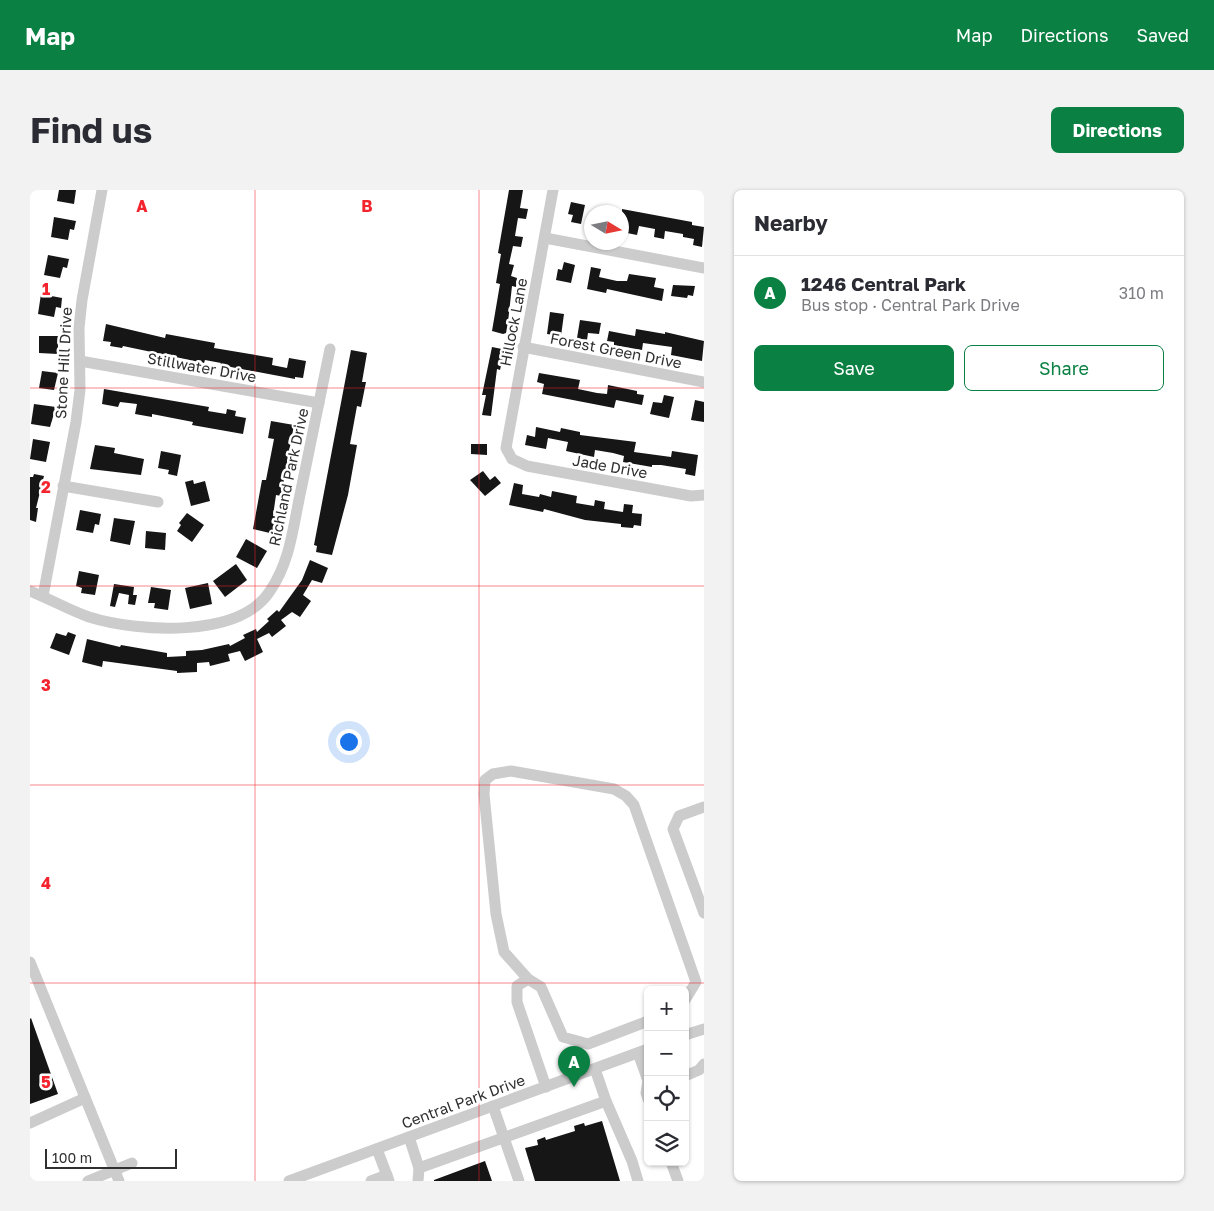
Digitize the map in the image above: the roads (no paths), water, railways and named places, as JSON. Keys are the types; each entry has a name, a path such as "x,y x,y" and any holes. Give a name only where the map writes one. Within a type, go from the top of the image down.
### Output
{"street":[{"name":"Stone Hill Drive","path":"43,596 76,422 80,390 82,300 102,190"},
{"name":"Hillock Lane","path":"512,459 506,448 552,190"},
{"path":"544,238 704,268"},
{"name":"Forest Green Drive","path":"523,347 704,382"},
{"name":"Richland Park Drive","path":"30,591 89,617 112,622 162,627 213,625 256,607 270,592 290,552 330,349"},
{"name":"Stillwater Drive","path":"80,361 319,402"},
{"name":"Jade Drive","path":"512,459 527,466 691,496 704,495"},
{"path":"63,486 158,502"},
{"path":"644,1023 588,1044 563,1037 541,987 528,979 504,952 496,914 484,794 485,780 493,774 511,771 614,789 626,796 634,805 696,982 689,993"},
{"path":"704,807 679,816 673,830 704,913"},
{"path":"30,962 119,1181"},
{"path":"528,979 517,986 517,1002 546,1087"},
{"path":"689,1034 704,1028"},
{"path":"643,1051 647,1076"},
{"name":"Central Park Drive","path":"289,1181 643,1051"},
{"path":"689,1074 699,1070 704,1064"},
{"path":"595,1069 606,1101 632,1161 638,1181"},
{"path":"30,1123 85,1098"},
{"path":"419,1168 606,1101"},
{"path":"494,1106 519,1181"},
{"path":"409,1137 419,1168 418,1181"},
{"path":"371,1181 388,1178 377,1149"},
{"path":"88,1181 132,1163"},
{"path":"672,1166 678,1181"}],"place":[{"name":"1246 Central Park","path":"574,1087"}]}
